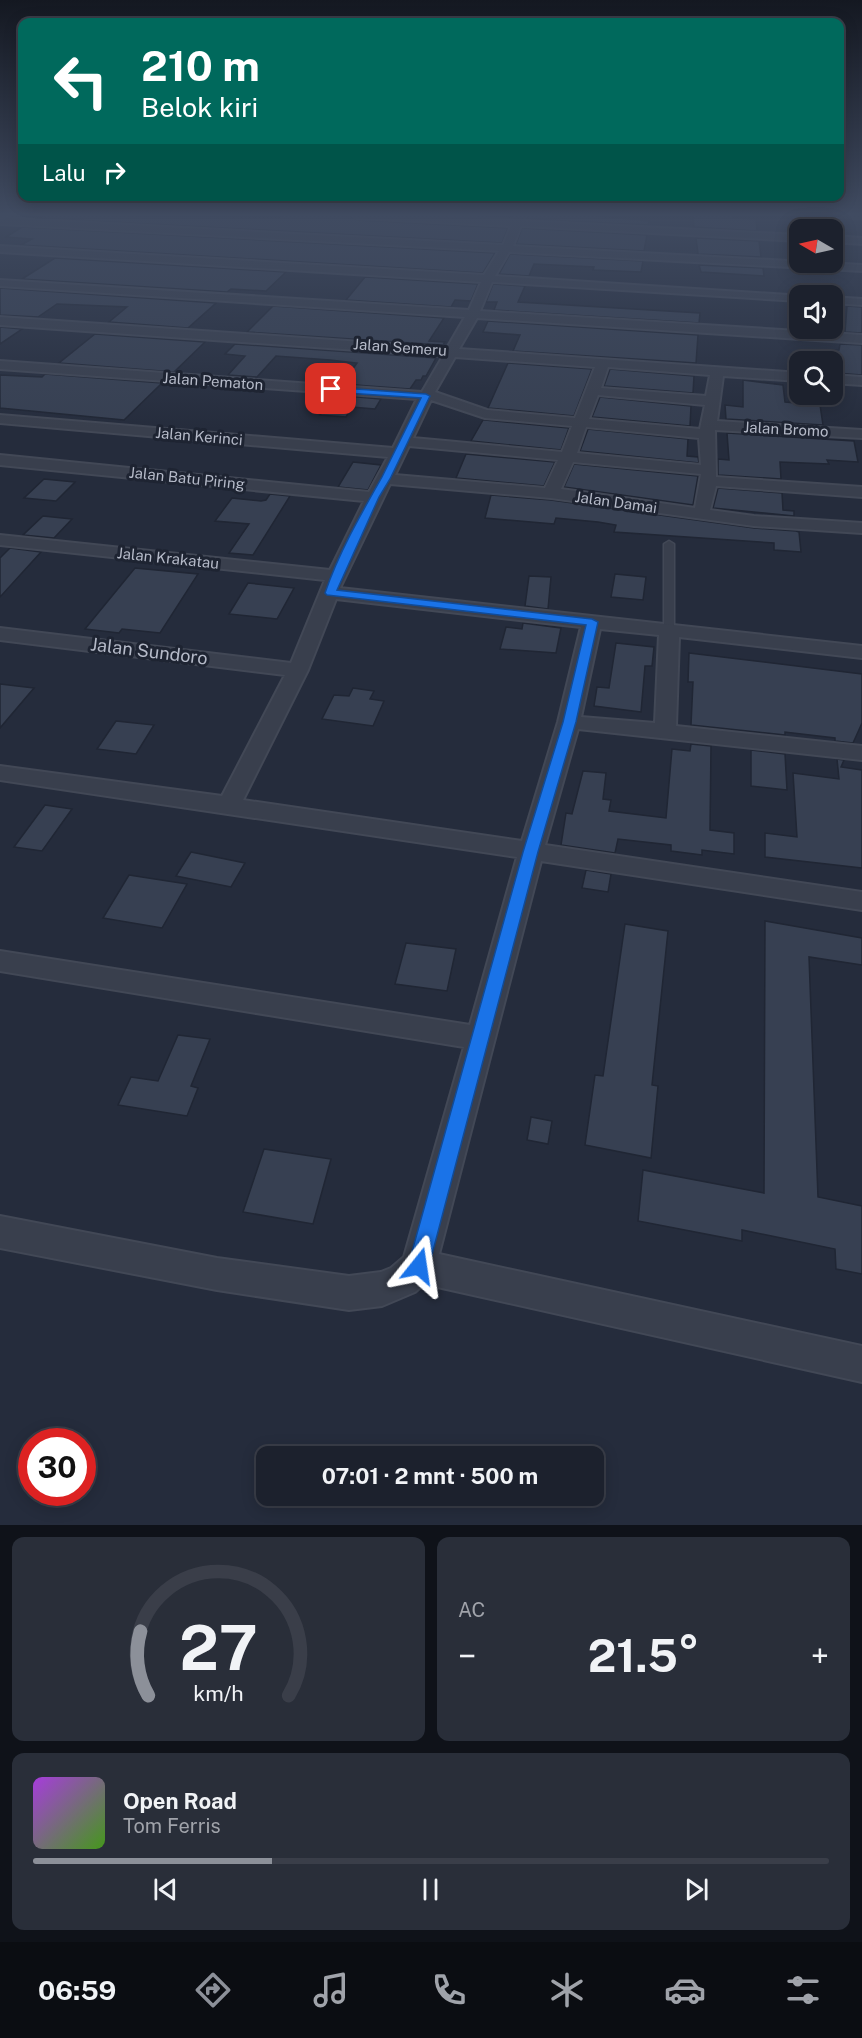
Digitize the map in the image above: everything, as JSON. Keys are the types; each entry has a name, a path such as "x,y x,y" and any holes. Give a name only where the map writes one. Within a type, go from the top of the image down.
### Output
{"street":[{"path":"52,286 862,339"},
{"path":"229,805 298,670 374,497 426,396 474,312 485,286"},
{"path":"615,286 789,297"},
{"path":"843,301 862,302"},
{"name":"Jalan Semeru","path":"0,321 789,376"},
{"path":"551,493 568,456 603,363"},
{"name":"Jalan Pematon","path":"0,365 426,396 448,399 485,414 580,422"},
{"path":"700,514 707,494 707,429 717,370"},
{"path":"843,380 862,381"},
{"path":"593,391 712,401"},
{"name":"Jalan Kerinci","path":"0,419 400,447 568,456 708,475 862,492"},
{"name":"Jalan Bromo","path":"580,422 862,434"},
{"name":"Jalan Batu Piring","path":"0,460 374,497"},
{"name":"Jalan Damai","path":"385,479 551,493 754,521 862,528"},
{"name":"Jalan Krakatau","path":"0,540 334,584 592,622 862,652"},
{"path":"0,1232 217,1274 349,1293 382,1289 403,1280 419,1266 531,852 569,722 592,622"},
{"path":"665,731 669,632"},
{"name":"Jalan Sundoro","path":"0,634 298,670"},
{"path":"569,722 862,753"},
{"path":"0,773 229,805 862,901"},
{"path":"0,961 481,1038"},
{"path":"419,1266 862,1364"}],"lane":[{"path":"669,544 669,632"}],"building":[{"path":"135,286 271,286 266,291 231,289 227,292"},
{"path":"357,286 477,286 471,301 455,300 451,307 346,300"},
{"path":"492,286 525,286 518,302 700,313 699,323 494,310 497,302 486,302"},
{"path":"0,288 216,303 188,328 109,322 127,307 57,304 38,317 0,315"},
{"path":"273,306 444,318 429,341 445,342 443,345 247,332"},
{"path":"847,306 862,307 862,333 845,332"},
{"path":"488,321 698,335 696,363 513,351 520,335 483,332"},
{"path":"0,327 22,329 0,344"},
{"path":"95,334 205,342 174,372 59,363"},
{"path":"235,344 436,358 426,376 423,376 421,380 416,380 410,389 342,384 357,363 330,360 276,356 257,377 228,375 245,356 225,354"},
{"path":"840,344 862,345 862,375 843,373 843,351 832,350 839,350"},
{"path":"508,363 592,369 574,416 488,408"},
{"path":"610,369 694,376 693,393 604,386"},
{"path":"45,374 162,383 124,420 0,408 0,375 42,377"},
{"path":"743,380 783,385 785,402 789,402 789,405 820,405 823,425 726,419 725,405 743,407"},
{"path":"334,395 381,399 375,409 352,407 346,417 320,415"},
{"path":"600,397 691,406 690,426 592,417"},
{"path":"483,420 569,428 561,450 471,441"},
{"path":"588,429 688,439 687,456 698,457 699,463 580,451"},
{"path":"727,433 854,441 858,462 827,460 829,464 780,462 781,479 718,475 718,459 729,460"},
{"path":"466,454 555,462 544,486 456,478"},
{"path":"353,462 381,465 368,490 338,487"},
{"path":"574,464 698,476 693,505 564,487"},
{"path":"44,479 75,482 56,501 24,498"},
{"path":"718,488 782,493 783,510 794,511 794,516 713,508"},
{"path":"270,494 290,496 253,555 229,553 249,524 215,521 232,498 261,501 266,500"},
{"path":"491,495 551,500 754,528 796,531 799,532 801,552 774,550 774,543 614,532 616,525 598,522 556,518 554,524 485,518"},
{"path":"43,516 72,519 54,538 23,535"},
{"path":"10,548 41,552 0,597 0,558"},
{"path":"135,568 198,574 160,633 122,629 119,633 85,629"},
{"path":"615,574 646,577 643,600 611,597"},
{"path":"529,576 551,577 548,609 525,606"},
{"path":"248,583 294,588 277,619 229,614"},
{"path":"523,623 561,628 556,653 500,649 506,627 522,629"},
{"path":"616,643 654,647 652,666 645,666 641,712 594,706 597,687 609,688"},
{"path":"689,653 862,674 862,723 853,743 835,741 835,738 785,732 785,735 691,725 693,682 688,682"},
{"path":"0,684 34,688 0,728"},
{"path":"353,688 374,691 370,699 384,701 373,726 322,719 334,695 349,696"},
{"path":"116,721 154,725 136,754 97,749"},
{"path":"691,744 711,746 710,830 734,833 734,854 702,850 702,855 671,851 671,845 618,839 615,853 561,845 566,813 572,814 583,771 606,773 603,799 611,800 609,811 666,818 672,749 690,751"},
{"path":"751,750 785,754 787,790 751,786"},
{"path":"837,759 844,760 841,767 862,770 862,868 765,857 765,833 797,837 793,773 839,779"},
{"path":"45,805 72,809 42,851 14,847"},
{"path":"191,852 245,863 231,887 176,876"},
{"path":"586,870 611,874 608,892 582,888"},
{"path":"129,875 187,884 162,928 103,918"},
{"path":"765,921 862,938 862,965 809,957 818,1197 862,1206 862,1274 836,1269 835,1249 742,1230 742,1241 638,1221 643,1170 764,1193"},
{"path":"625,924 668,931 652,1085 658,1086 651,1158 585,1145 595,1075 603,1076"},
{"path":"406,943 456,949 447,991 395,984"},
{"path":"178,1035 210,1039 191,1086 198,1088 187,1116 118,1105 131,1077 158,1081"},
{"path":"531,1117 552,1121 548,1144 527,1140"},
{"path":"264,1149 331,1159 313,1224 243,1212"}],"route":[{"path":"331,389 426,396 402,441 399,453 374,497 336,576 331,593 592,622 569,722 531,852 419,1266"}]}
